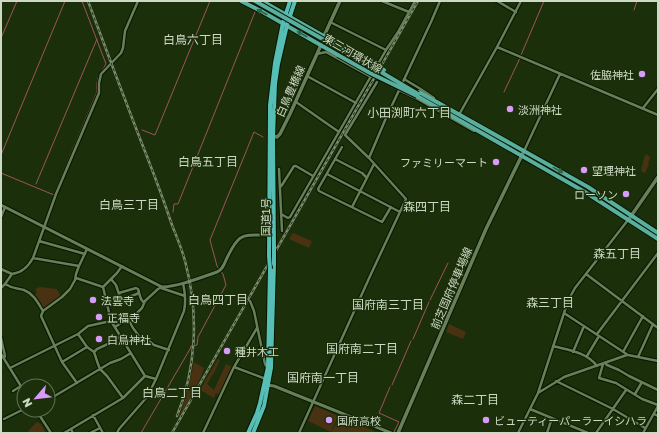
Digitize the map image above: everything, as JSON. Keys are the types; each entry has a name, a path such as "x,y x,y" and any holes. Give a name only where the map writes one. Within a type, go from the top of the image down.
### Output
{"highway":[{"name":"国道1号","path":"248,433 267,385 270,269 269,256 271,235 270,105 275,63 290,1"},
{"name":"国道1号","path":"287,16 295,1"},
{"name":"国道1号","path":"252,433 264,406 272,356 274,249 271,235"}],"main road":[{"name":"東三河環状線","path":"241,1 285,24 370,73 418,94 524,150 588,187 658,239"},
{"name":"東三河環状線","path":"255,1 441,107 459,115 484,134 658,233"},
{"name":"東三河環状線","path":"262,1 375,65 418,94"},
{"path":"324,36 340,1"},
{"name":"白鳥豊橋線","path":"271,136 277,137 280,134 321,45"},
{"name":"前芝国府停車場線","path":"398,433 486,229 524,150"},
{"path":"630,217 658,178"}],"street":[{"path":"1,269 12,274 19,273 28,266 33,258 75,148 99,93 101,74 121,53 125,31 138,1"},
{"path":"382,1 409,12"},
{"path":"281,214 288,218 290,217 415,1"},
{"path":"369,158 398,90 440,1"},
{"path":"497,1 516,12"},
{"path":"404,79 459,115 521,1"},
{"path":"330,22 386,50"},
{"path":"497,47 658,115"},
{"path":"316,54 326,52 371,77"},
{"path":"524,150 560,74"},
{"path":"307,76 356,103"},
{"path":"298,433 406,199 369,158 345,135 376,82"},
{"path":"643,108 658,89"},
{"path":"398,90 416,98 474,131 484,134"},
{"path":"296,102 339,132"},
{"path":"342,146 318,189 319,191 382,222 391,207"},
{"path":"335,159 362,173 367,178"},
{"path":"352,207 374,164"},
{"path":"280,187 294,166 313,176"},
{"path":"279,169 282,231"},
{"path":"327,174 400,212"},
{"path":"1,216 3,206 162,287 185,296"},
{"path":"518,433 538,393 564,312 572,293 630,217"},
{"path":"115,327 137,313 142,308 145,301 162,287 182,283 219,271 233,245 241,237 250,235 271,235"},
{"path":"39,241 85,254"},
{"path":"77,383 62,362 41,316 43,311 62,298 70,289 76,278 79,266 88,249"},
{"path":"587,356 598,335 658,252"},
{"path":"33,258 79,266"},
{"path":"102,287 118,273 122,266"},
{"path":"1,288 12,274"},
{"path":"586,274 658,327"},
{"path":"76,278 102,287"},
{"path":"112,279 122,300 139,292"},
{"path":"117,433 147,397 169,350 184,311 185,296 182,283"},
{"path":"5,284 12,288 24,290 33,295 43,311"},
{"path":"102,287 111,320 115,327 146,376 156,379"},
{"path":"119,293 136,288 138,289 144,303"},
{"path":"250,301 254,311 265,364 268,367"},
{"path":"564,312 628,355 658,361"},
{"path":"623,352 643,316"},
{"path":"128,319 142,340 148,340 154,345 169,350"},
{"path":"10,368 78,334 88,326 111,320"},
{"path":"638,357 653,324"},
{"path":"573,352 584,326"},
{"path":"203,433 234,367 257,328"},
{"path":"78,334 87,347 94,352 100,369 123,398"},
{"path":"94,352 121,336"},
{"path":"1,338 5,356 4,358"},
{"path":"553,346 587,356 593,360 597,366"},
{"path":"62,362 87,347"},
{"path":"56,395 110,363 131,353"},
{"path":"1,354 16,378"},
{"path":"538,393 564,377 628,355"},
{"path":"604,363 658,390"},
{"path":"604,363 599,378 616,383 642,399 658,405 643,433"},
{"path":"234,367 266,379"},
{"path":"64,433 123,398 146,376"},
{"path":"556,381 613,408 646,428"},
{"path":"635,394 642,382"},
{"path":"267,385 274,386 391,433"},
{"path":"596,433 626,390"},
{"path":"530,409 588,433"},
{"path":"4,420 16,413"},
{"path":"654,414 658,416"},
{"path":"93,415 103,433"},
{"path":"41,418 51,433"},
{"path":"546,433 552,418"},
{"path":"90,433 100,428"},
{"path":"71,429 73,433"}],"shaded area":[{"path":"646,154 650,157 645,173 641,170"},
{"path":"293,233 312,241 309,248 289,239"},
{"path":"40,287 57,289 61,297 44,310 34,296 37,292 35,289"},
{"path":"449,324 466,332 463,339 446,332"},
{"path":"218,359 220,360 207,384 214,390 226,364 233,367 220,395 216,393 214,398 200,390"},
{"path":"194,362 204,368 201,377 178,421 187,392"},
{"path":"315,406 338,416 331,432 308,421"},
{"path":"340,416 378,433 331,433"},
{"path":"37,422 41,424 46,433 28,433 29,430"}],"waterway":[{"path":"1,38 17,1"},
{"path":"1,155 65,1"},
{"path":"55,192 97,92 98,77 106,64 82,1"},
{"path":"142,130 155,135 210,1"},
{"path":"521,55 544,1"},
{"path":"634,10 637,1"},
{"path":"173,212 174,204 178,204 255,12"},
{"path":"36,184 97,39"},
{"path":"504,92 520,58"},
{"path":"141,433 191,346 197,345 198,337 226,285 223,274 217,266 210,240 254,132 263,137"},
{"path":"1,173 54,195"},
{"path":"430,300 448,263"},
{"path":"413,339 429,302"},
{"path":"392,385 411,341"},
{"path":"390,387 379,413 399,422 394,432"}],"railway":[{"path":"88,1 185,260 193,303 194,342 188,380 177,416"},
{"path":"172,433 418,1"}],"place":[{"name":"佐脇神社","path":"642,74"},
{"name":"淡洲神社","path":"510,109"},
{"name":"ファミリーマート","path":"496,162"},
{"name":"望理神社","path":"584,170"},
{"name":"ローソン","path":"626,194"},
{"name":"法雲寺","path":"93,300"},
{"name":"正福寺","path":"99,317"},
{"name":"白鳥神社","path":"99,339"},
{"name":"種井木工","path":"227,351"},
{"name":"国府高校","path":"329,420"},
{"name":"ビューティーパーラーイシハラ","path":"486,420"}],"district":[{"name":"白鳥六丁目","path":"193,39"},
{"name":"小田渕町六丁目","path":"409,112"},
{"name":"白鳥五丁目","path":"208,161"},
{"name":"白鳥三丁目","path":"129,204"},
{"name":"森四丁目","path":"427,206"},
{"name":"森五丁目","path":"617,253"},
{"name":"白鳥四丁目","path":"218,299"},
{"name":"森三丁目","path":"550,302"},
{"name":"国府南三丁目","path":"388,304"},
{"name":"国府南二丁目","path":"362,348"},
{"name":"国府南一丁目","path":"323,377"},
{"name":"白鳥二丁目","path":"172,392"},
{"name":"森二丁目","path":"475,399"}]}
